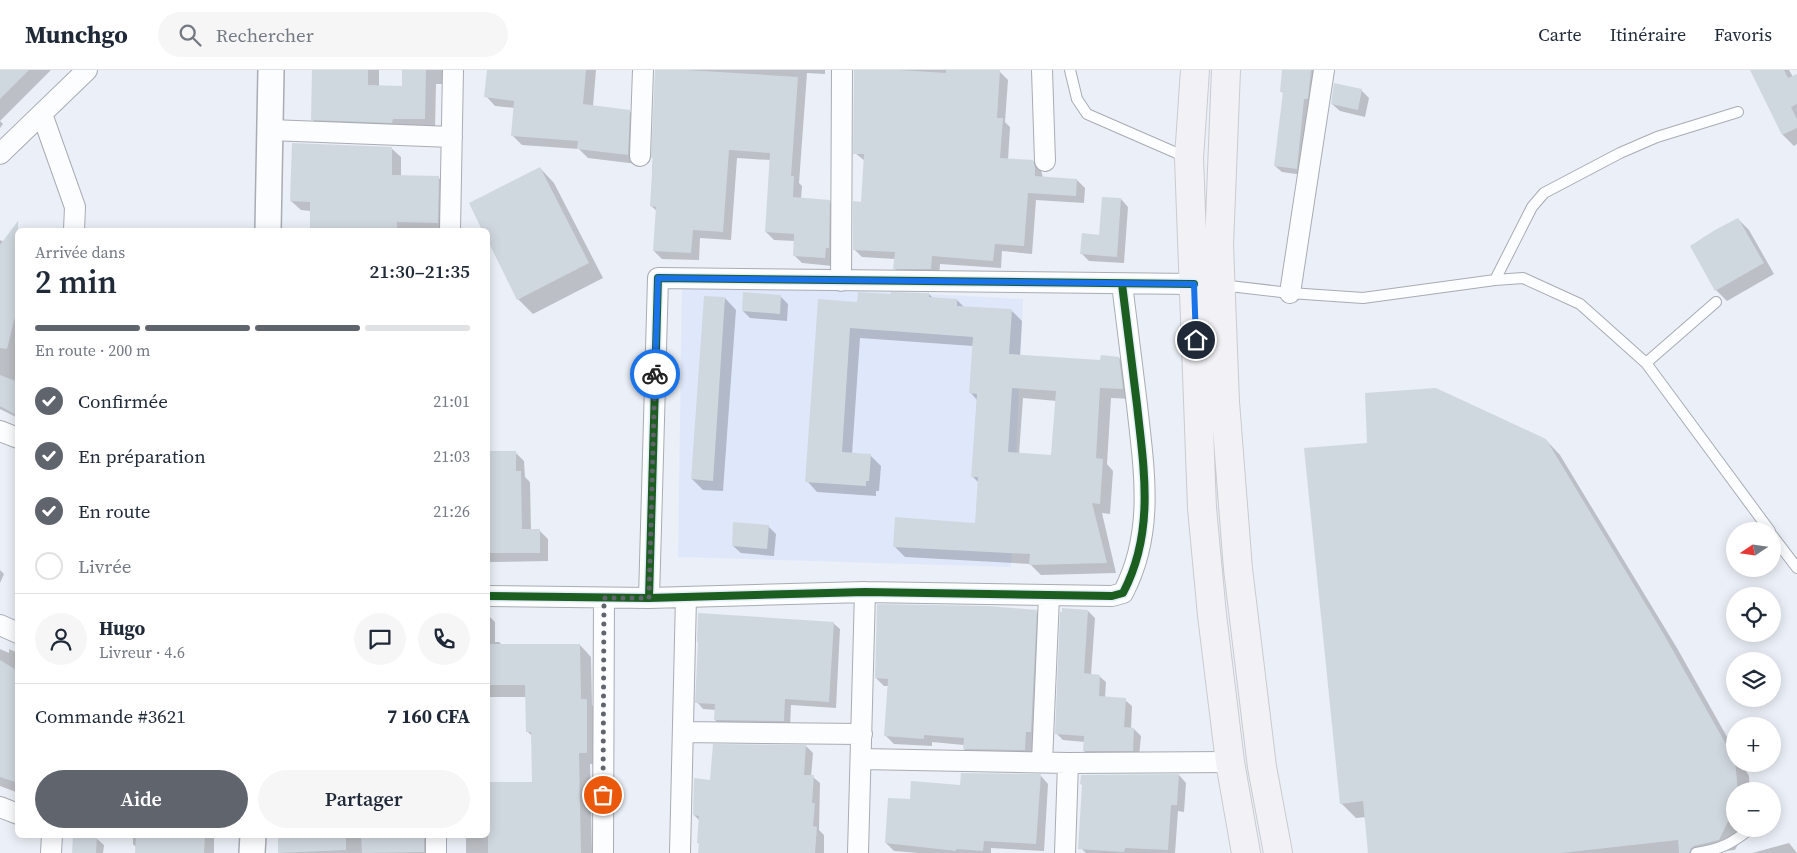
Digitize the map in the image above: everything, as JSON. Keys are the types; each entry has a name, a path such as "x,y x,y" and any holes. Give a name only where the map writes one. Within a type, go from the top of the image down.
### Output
{"highway":[{"path":"1195,70 1189,158 1225,402 1238,569 1262,767 1278,853"},
{"path":"1226,70 1219,245 1207,284 1202,508 1212,615 1230,762 1246,853"}],"street":[{"path":"0,154 87,70"},
{"path":"268,228 271,70"},
{"path":"450,228 454,70"},
{"path":"640,156 643,70"},
{"path":"841,281 842,70"},
{"path":"1042,70 1045,161"},
{"path":"1290,293 1324,70"},
{"path":"42,114 75,207 74,228"},
{"path":"270,130 452,137"},
{"path":"649,598 658,278 1207,284"},
{"path":"490,596 649,598 865,592 1112,596 1123,592 1131,579 1144,527 1145,476 1122,284"},
{"path":"0,431 15,437"},
{"path":"858,853 865,592"},
{"path":"1042,762 1049,596"},
{"path":"680,853 686,597"},
{"path":"603,853 604,598"},
{"path":"0,625 15,632"},
{"path":"683,732 862,734"},
{"path":"861,759 1068,763 1230,762"},
{"path":"1065,853 1068,763"},
{"path":"0,807 15,813"},
{"path":"51,853 52,838"},
{"path":"252,853 253,838"},
{"path":"436,838 436,853"}],"lane":[{"path":"1070,70 1077,99 1087,114 1189,158"},
{"path":"1495,280 1532,207 1544,193 1620,153 1657,137 1738,112"},
{"path":"1207,284 1362,298 1523,278 1580,304 1646,363 1763,522"},
{"path":"1646,363 1716,302"},
{"path":"1781,547 1797,568"},
{"path":"1696,853 1712,851 1731,844 1740,837"}],"shaded area":[{"path":"682,286 849,290 1023,299 1011,567 678,557"}],"building":[{"path":"0,70 29,70 0,99"},
{"path":"312,70 368,70 368,85 402,86 402,70 426,70 425,119 393,119 392,123 311,120"},
{"path":"487,70 586,70 583,104 630,110 628,155 577,149 578,141 511,136 514,101 484,97"},
{"path":"655,70 687,70 798,77 791,176 794,176 793,197 830,200 829,248 826,248 825,258 793,256 794,234 765,232 770,153 729,150 723,232 693,230 691,253 653,251 656,207 650,206"},
{"path":"854,70 946,73 946,70 1000,70 997,118 1003,118 1000,158 1033,160 1035,176 1077,179 1076,196 1028,193 1024,246 995,244 993,261 932,256 931,269 893,269 895,252 853,250 853,201 861,202 864,154 853,154"},
{"path":"1282,70 1311,70 1308,99 1304,99 1297,169 1274,166 1283,92 1280,92"},
{"path":"1750,70 1784,70 1788,78 1797,74 1797,104 1791,107 1797,119 1797,128 1782,135"},
{"path":"1334,83 1362,89 1358,110 1331,104"},
{"path":"292,143 392,147 392,175 439,176 438,223 397,222 397,228 310,228 310,202 290,201"},
{"path":"540,167 589,263 517,300 490,245 490,228 481,228 469,203"},
{"path":"1102,197 1121,198 1117,257 1080,254 1082,233 1099,235"},
{"path":"1738,218 1764,263 1715,291 1690,246"},
{"path":"18,221 18,228 15,228 15,317 7,349 0,348 0,245"},
{"path":"743,292 781,295 780,314 742,311"},
{"path":"858,292 891,294 891,292 929,293 929,297 957,299 957,306 1012,309 1009,354 1100,360 1101,355 1119,357 1123,389 1100,388 1096,458 1103,459 1100,504 1092,503 1107,563 1029,565 1030,554 893,547 895,517 975,523 978,477 971,477 977,394 969,393 973,337 850,328 842,452 871,454 869,481 866,481 866,486 805,482 818,299 857,302","holes":["1012,388 1056,391 1051,455 1008,452"]},
{"path":"704,296 725,297 713,481 691,479"},
{"path":"0,375 15,381 15,414 0,406"},
{"path":"1436,388 1546,439 1663,633 1726,744 1726,772 1736,772 1737,782 1726,782 1726,826 1719,840 1694,846 1689,853 1679,853 1678,840 1561,853 1368,853 1363,801 1340,804 1304,448 1367,443 1365,393"},
{"path":"490,451 516,451 516,471 521,471 522,529 540,529 540,553 490,553"},
{"path":"733,522 769,525 767,549 732,546"},
{"path":"877,604 988,606 1037,610 1031,732 1026,732 1025,750 963,749 964,738 924,735 924,739 884,736 888,679 875,678"},
{"path":"1062,608 1088,610 1084,673 1100,675 1099,696 1126,698 1124,727 1134,728 1133,751 1083,751 1084,736 1055,734 1060,612 1062,612"},
{"path":"698,613 834,622 829,702 785,699 784,721 714,720 715,704 695,703"},
{"path":"490,644 580,644 581,699 587,699 587,753 579,753 581,853 488,853 488,838 490,838 490,782 532,782 531,732 526,732 525,685 490,685"},
{"path":"0,660 15,669 15,782 0,777"},
{"path":"713,744 806,745 804,775 814,775 812,803 815,803 813,826 817,827 815,853 698,853 699,816 693,815 694,778 710,780"},
{"path":"961,773 1041,774 1036,844 984,841 983,851 956,849 956,851 885,843 888,798 910,799 911,781 960,785"},
{"path":"1179,774 1177,805 1171,805 1168,850 1125,848 1124,852 1078,849 1081,775"},
{"path":"73,838 97,838 96,853 72,853"},
{"path":"136,838 205,838 204,853 135,853"},
{"path":"278,838 346,838 346,850 278,853"},
{"path":"361,838 424,838 424,852 362,853"}],"cycle path":[{"path":"649,598 658,278 1194,284"},
{"path":"490,596 649,598 865,592 1112,596 1123,593 1140,547 1145,501 1137,405 1122,284"}],"way so far":[{"path":"603,795 604,598 649,598 655,374"}],"route":[{"path":"655,374 658,278 1194,284 1196,340"}]}
